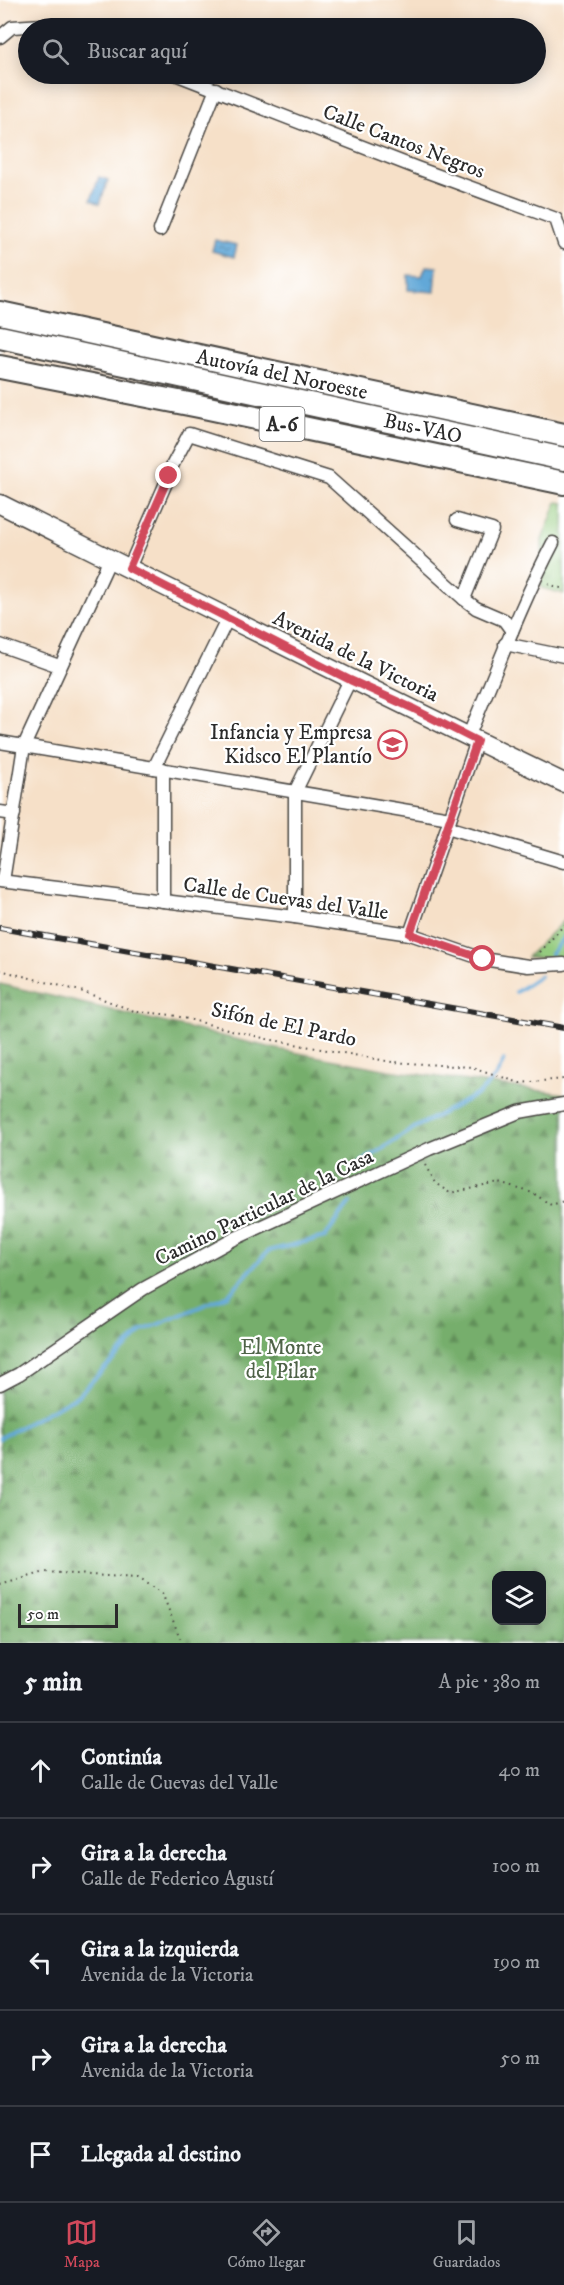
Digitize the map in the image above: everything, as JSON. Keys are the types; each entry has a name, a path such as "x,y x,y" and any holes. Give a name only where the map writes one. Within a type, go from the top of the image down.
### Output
{"highway":[{"name":"Autovía del Noroeste","path":"0,313 564,435"},
{"name":"Bus-VAO","path":"0,337 564,459"},
{"path":"0,349 67,362 204,381"},
{"name":"A-6","path":"0,367 199,406 564,483"}],"street":[{"path":"0,37 12,27 18,27"},
{"name":"Calle Cantos Negros","path":"202,84 417,168 560,216 564,243"},
{"path":"160,230 216,89"},
{"path":"129,568 170,471 189,434 329,478 464,599 476,608 504,620 512,631"},
{"name":"Avenida de la Victoria","path":"0,504 350,680 564,783"},
{"path":"457,520 492,530 464,599"},
{"path":"410,934 505,644 553,543"},
{"path":"2,881 24,746 110,559"},
{"path":"163,901 159,768 228,618"},
{"path":"505,644 564,656"},
{"path":"0,645 59,666"},
{"path":"295,917 295,792 350,680"},
{"path":"0,742 295,792 448,823 564,862"},
{"path":"0,812 14,814"},
{"name":"Calle de Cuevas del Valle","path":"2,881 295,917 410,934 483,959 528,966 564,964"},
{"name":"Camino Particular de la Casa","path":"0,1384 19,1374 143,1289 234,1239 429,1149 519,1112 564,1104"}],"path":[{"path":"533,581 564,589"},
{"path":"528,966 564,926"},
{"name":"Sifón de El Pardo","path":"0,970 84,992 134,1011 172,1015 267,1039 392,1062 472,1066 520,1083 564,1079"},
{"path":"429,1149 423,1162 435,1183 450,1193 498,1183 533,1193 551,1205 564,1201"},
{"path":"0,1585 45,1572 137,1578 162,1593 182,1643"}],"green space":[{"path":"557,502 564,503 564,594 541,588 542,540"},
{"path":"564,918 564,959 527,957 562,922"},
{"name":"El Monte del Pilar","path":"0,984 277,1049 389,1070 564,1094 564,1643 0,1643"}],"water":[{"path":"99,177 108,180 100,204 91,200"},
{"path":"215,240 237,245 234,257 212,251"},
{"path":"426,266 437,267 435,292 408,290 408,275 422,276"}],"waterway":[{"path":"551,954 564,937"},
{"path":"516,992 540,976"},
{"path":"360,1163 416,1127 480,1093 497,1075 504,1060"},
{"path":"0,1438 77,1396 142,1331 228,1295 268,1251 325,1237 350,1203"}],"railway":[{"path":"0,928 564,1028"}],"place":[{"name":"Infancia y Empresa Kidsco El Plantío","path":"393,744"}],"route":[{"path":"169,476 129,568 350,680 477,741 410,934 483,959"}]}
